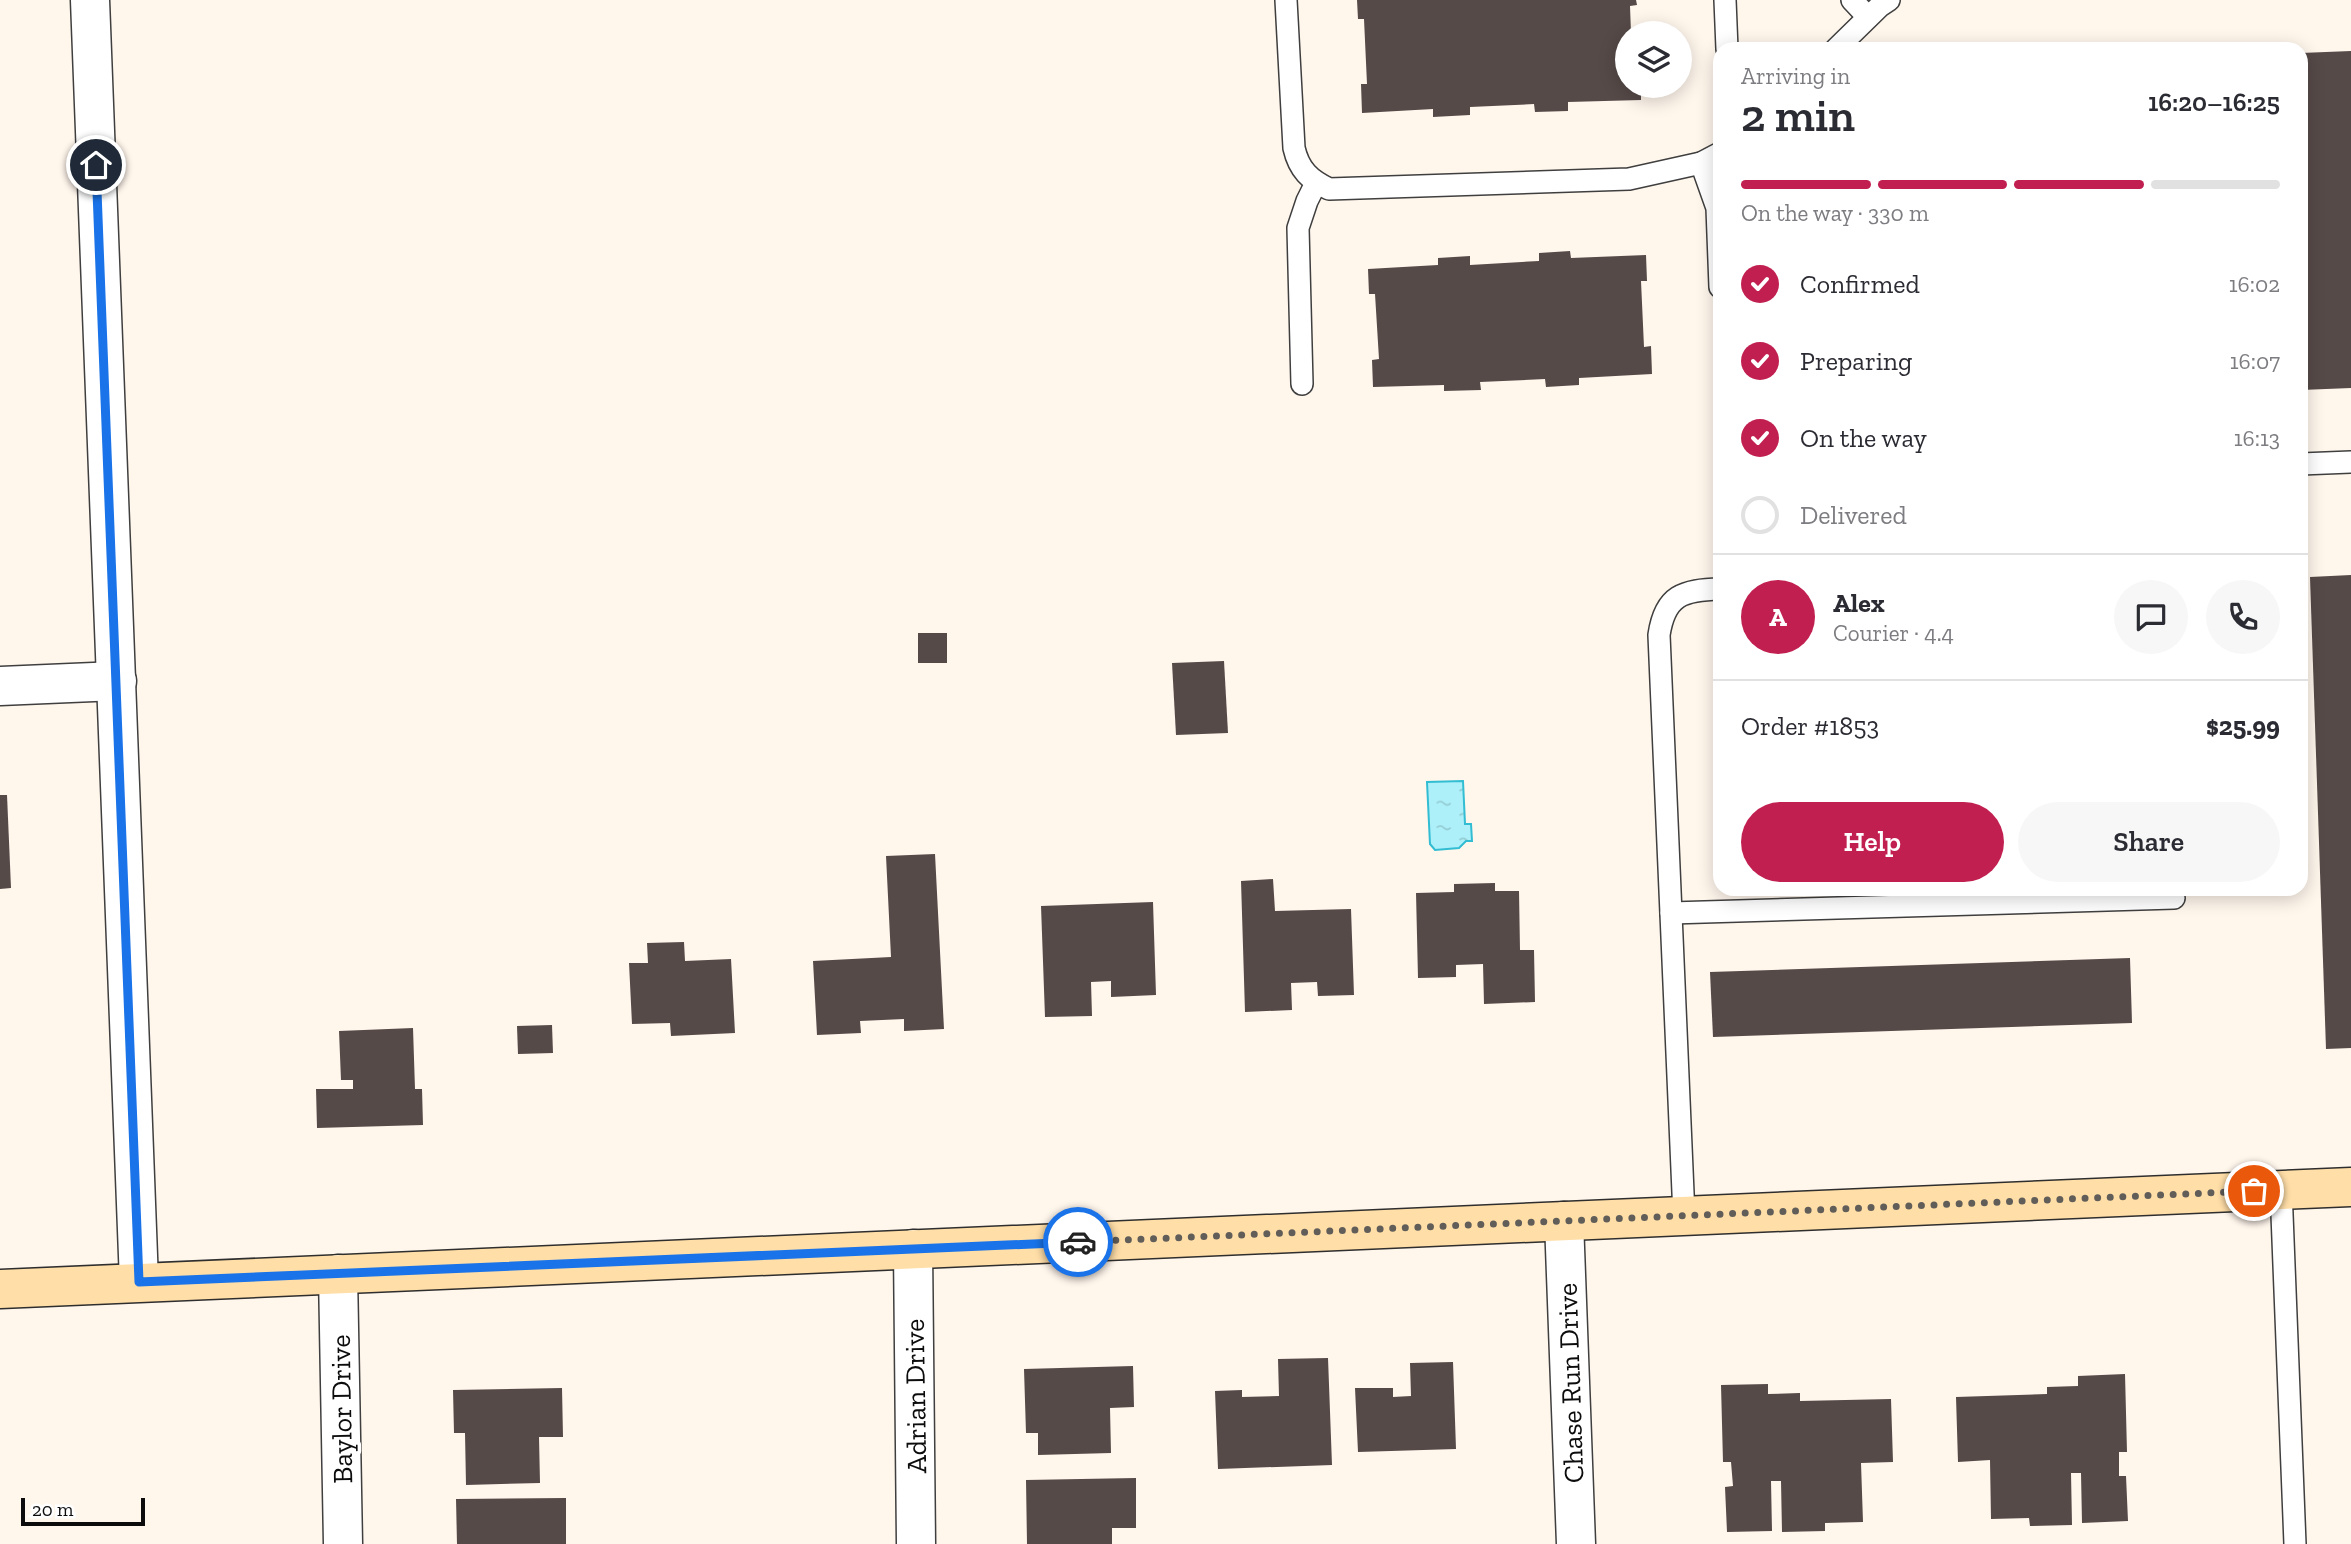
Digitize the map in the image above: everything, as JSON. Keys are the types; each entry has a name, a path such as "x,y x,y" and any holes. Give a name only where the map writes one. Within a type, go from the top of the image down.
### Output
{"street":[{"path":"90,0 139,1282"},
{"path":"0,686 117,681"},
{"path":"0,1289 2351,1187"},
{"name":"Chase Run Drive","path":"1564,1221 1576,1544"},
{"name":"Adrian Drive","path":"913,1249 916,1544"},
{"name":"Baylor Drive","path":"338,1274 343,1544"}],"lane":[{"path":"1286,0 1294,148 1297,161 1305,174 1329,189 1629,179 1671,172 1713,157"},
{"path":"1725,0 1727,42"},
{"path":"1852,0 1868,16"},
{"path":"1843,42 1868,16 1889,0"},
{"path":"1701,163 1713,197"},
{"path":"1302,384 1298,228 1316,183"},
{"path":"2308,464 2351,462"},
{"path":"1684,1216 1659,635 1662,617 1670,602 1687,593 1713,590"},
{"path":"1671,913 1979,896 2174,898"},
{"path":"2281,1189 2295,1544"}],"water":[{"path":"1463,781 1465,824 1471,824 1472,841 1466,841 1459,848 1435,850 1430,844 1427,782"}],"building":[{"path":"1357,0 1636,0 1637,5 1630,6 1631,21 1615,21 1615,98 1641,100 1568,102 1568,111 1535,112 1534,104 1470,107 1470,115 1433,117 1433,109 1362,113 1361,84 1367,84 1364,19 1358,19"},
{"path":"2351,51 2351,388 2308,390 2308,53"},
{"path":"1570,251 1571,258 1646,255 1647,281 1641,281 1644,347 1651,346 1652,374 1579,378 1579,385 1546,387 1545,379 1480,382 1481,390 1444,391 1444,385 1373,387 1372,360 1379,359 1375,294 1369,294 1368,269 1438,265 1438,258 1470,256 1470,265 1539,261 1539,253"},
{"path":"2351,575 2351,1048 2326,1049 2310,577"},
{"path":"918,633 947,633 947,663 918,663"},
{"path":"1224,661 1228,733 1176,735 1172,663"},
{"path":"0,795 7,795 11,888 0,889"},
{"path":"935,854 944,1029 904,1031 904,1019 860,1021 861,1033 817,1035 813,961 891,957 886,856"},
{"path":"1273,879 1275,911 1351,909 1354,995 1318,996 1317,982 1291,983 1292,1010 1245,1012 1241,881"},
{"path":"1495,883 1495,891 1519,891 1520,950 1534,950 1535,1002 1484,1004 1483,964 1456,965 1456,977 1418,978 1416,893 1454,892 1454,884"},
{"path":"1153,902 1156,995 1111,997 1111,981 1091,982 1092,1016 1045,1017 1041,906"},
{"path":"684,942 685,961 731,959 735,1033 671,1036 670,1023 632,1024 629,963 648,963 647,943"},
{"path":"2130,958 2132,1023 1713,1037 1710,972"},
{"path":"552,1025 553,1053 518,1054 517,1026"},
{"path":"413,1028 415,1089 422,1089 423,1125 317,1128 316,1089 353,1089 353,1080 341,1080 339,1031"},
{"path":"1328,1358 1332,1465 1218,1469 1215,1391 1242,1390 1242,1397 1279,1396 1278,1359"},
{"path":"1453,1362 1456,1449 1358,1452 1355,1388 1393,1388 1393,1397 1411,1396 1410,1363"},
{"path":"1133,1366 1134,1407 1110,1408 1111,1453 1038,1455 1038,1433 1026,1433 1024,1369"},
{"path":"2125,1374 2127,1452 2119,1452 2119,1476 2126,1476 2128,1521 2082,1523 2081,1473 2071,1473 2072,1525 2030,1526 2029,1518 1991,1519 1990,1460 1958,1462 1956,1397 2047,1394 2047,1387 2078,1386 2078,1376"},
{"path":"1768,1384 1768,1394 1800,1393 1800,1401 1891,1399 1893,1462 1861,1463 1863,1522 1825,1523 1825,1531 1782,1532 1781,1481 1771,1481 1772,1531 1727,1532 1725,1487 1733,1486 1731,1462 1723,1462 1721,1385"},
{"path":"562,1388 563,1437 539,1437 540,1483 466,1485 465,1433 454,1433 453,1390"},
{"path":"1136,1478 1136,1528 1112,1528 1112,1544 1027,1544 1026,1480"},
{"path":"566,1498 566,1544 457,1544 456,1499"}],"way so far":[{"path":"1078,1242 2254,1191"}],"route":[{"path":"96,165 139,1282 1078,1242"}]}
